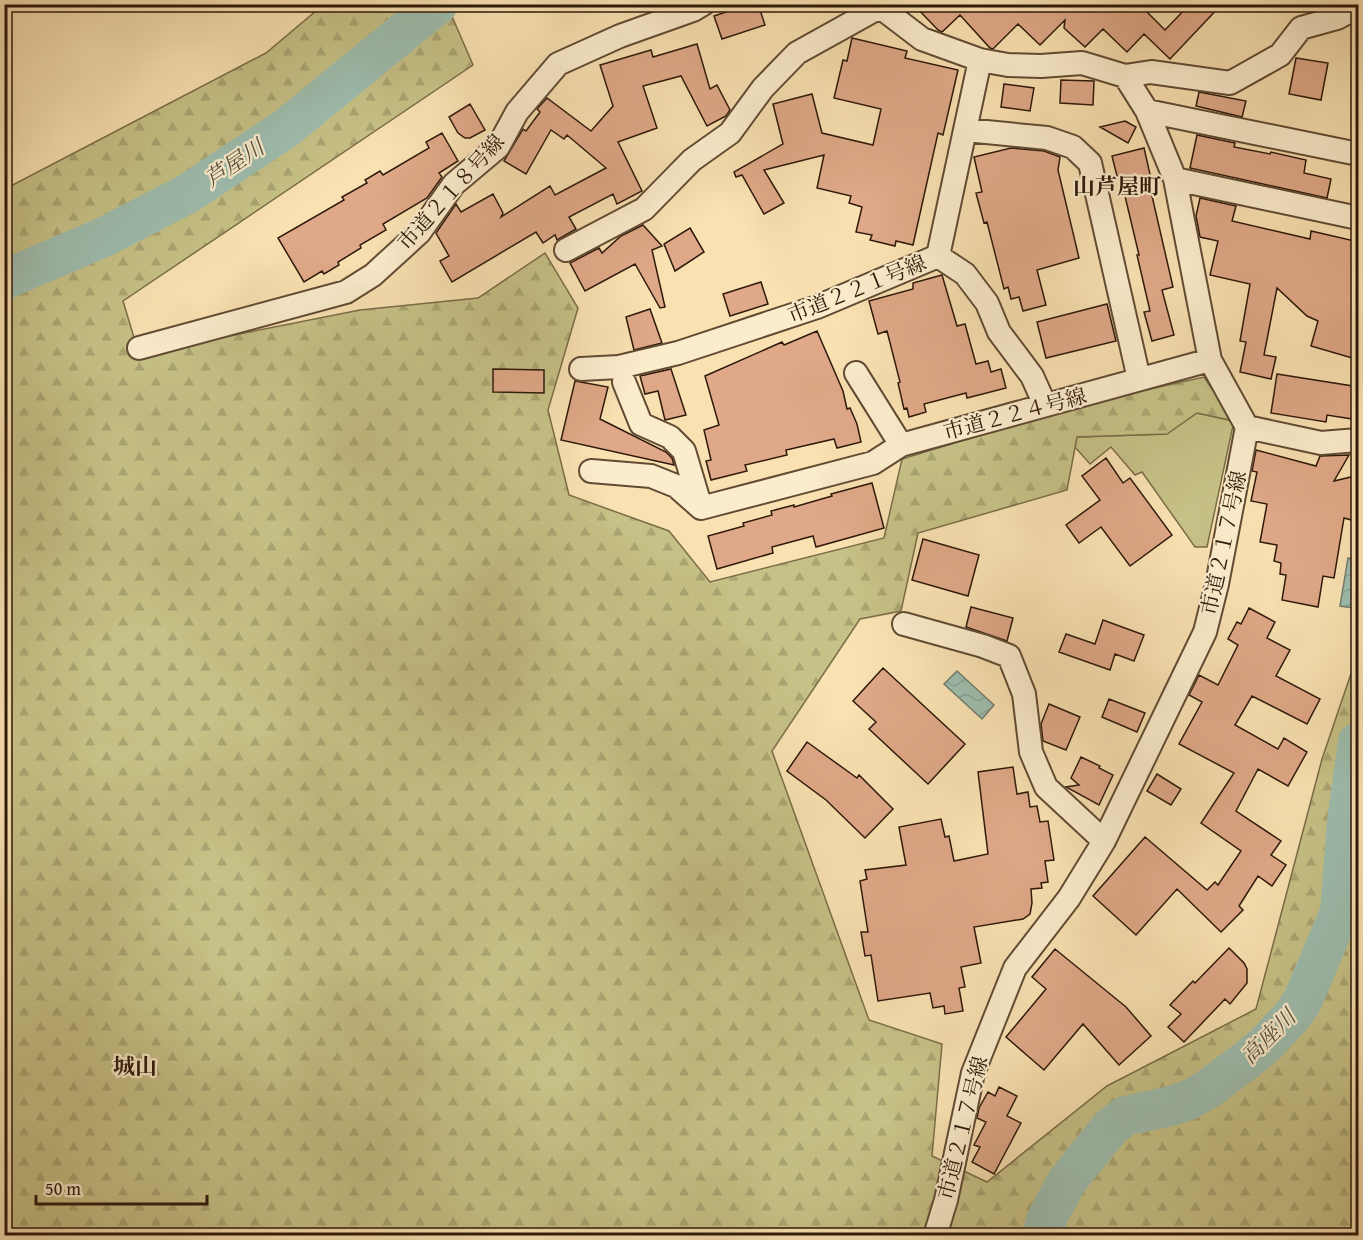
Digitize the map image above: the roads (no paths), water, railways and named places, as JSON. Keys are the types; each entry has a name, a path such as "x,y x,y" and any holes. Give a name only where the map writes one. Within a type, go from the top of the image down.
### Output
{"street":[{"name":"市道２１８号線","path":"139,348 346,292 374,275 419,233 454,184 498,147 517,112 558,64 620,36 693,10 703,4"},
{"path":"566,250 644,209 692,160 730,133 764,88 797,53 882,6 922,39 980,60 1008,65 1041,66 1083,63 1125,76 1151,72 1230,84 1280,55 1301,28 1337,18 1359,7"},
{"name":"市道２２１号線","path":"581,369 619,367 678,353 817,308 938,256 980,60"},
{"path":"1125,76 1147,111 1175,179 1209,360 1247,427 1321,444 1359,440"},
{"path":"1147,111 1359,154"},
{"path":"966,130 1047,138 1073,147 1090,163 1139,380"},
{"path":"1175,179 1359,218"},
{"path":"938,256 965,274 987,303 999,332 1032,376 1045,405"},
{"name":"市道２２４号線","path":"695,509 873,463 901,445 1209,360"},
{"path":"856,373 901,445"},
{"path":"624,382 641,424 670,437 684,451 695,509"},
{"name":"市道２１７号線","path":"935,1236 946,1200 973,1072 1015,968 1069,898 1104,841 1205,632 1217,584 1247,427"},
{"path":"591,471 651,476 676,486 695,509"},
{"path":"904,624 1010,656 1024,694 1031,752 1046,787 1104,841"}],"water":[{"path":"1348,558 1358,559 1358,579 1353,608 1340,606"},
{"path":"957,671 994,705 982,719 944,684"}],"waterway":[{"name":"芦屋川","path":"4,280 104,237 187,194 285,129 438,4"},
{"name":"高座川","path":"1042,1236 1047,1218 1067,1181 1110,1128 1125,1116 1171,1106 1189,1100 1208,1089 1266,1044 1302,1002 1340,912 1347,821 1358,742"}],"district":[{"name":"山芦屋町","path":"1117,186"},
{"name":"城山","path":"135,1066"}]}
